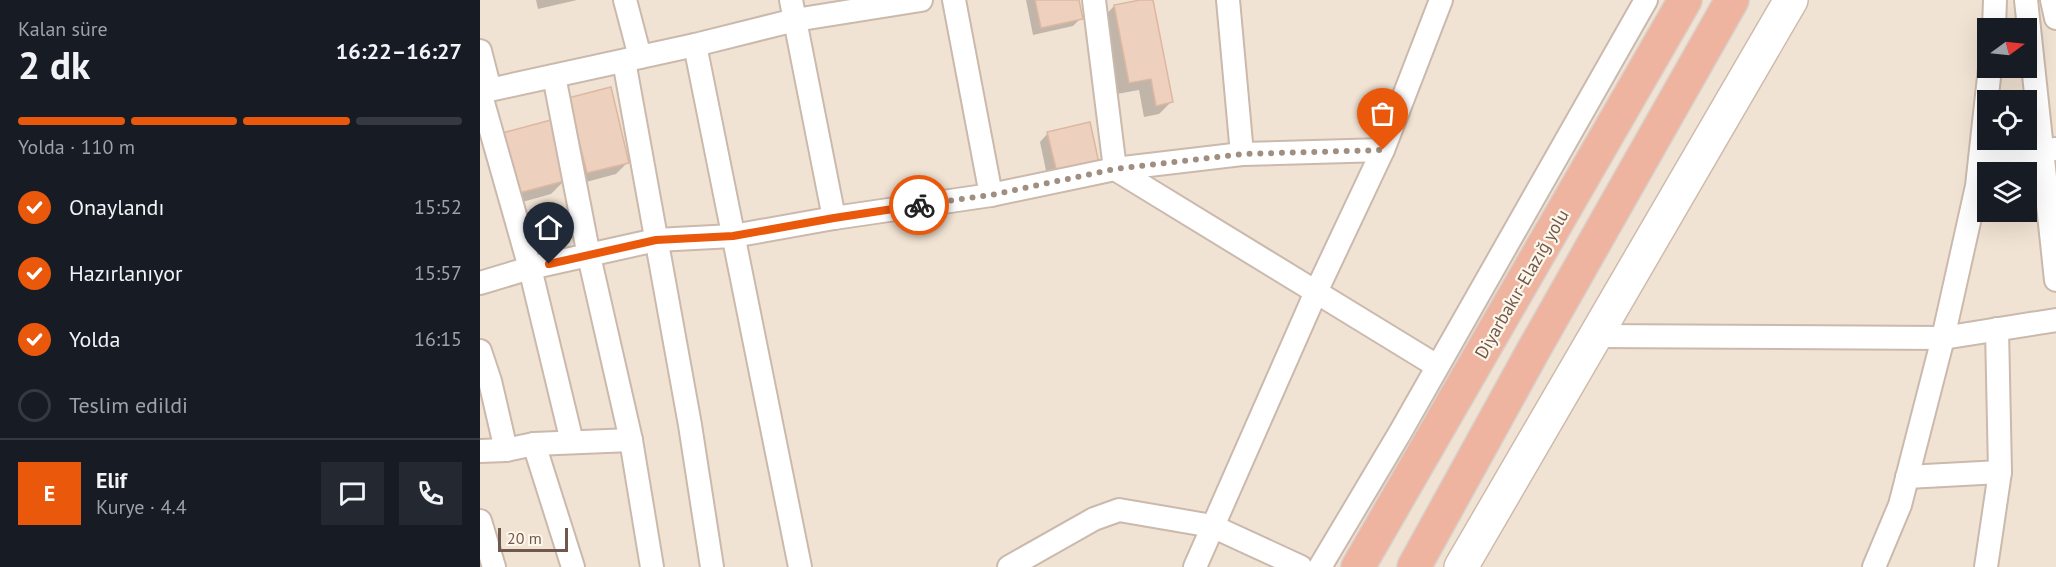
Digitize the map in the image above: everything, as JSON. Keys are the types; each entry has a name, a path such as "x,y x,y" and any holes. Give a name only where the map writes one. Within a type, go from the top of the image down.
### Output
{"highway":[{"name":"Diyarbakır-Elazığ yolu","path":"1359,567 1685,0"},
{"path":"1414,567 1533,351 1732,0"}],"street":[{"path":"626,0 656,240 690,425 712,567"},
{"path":"483,91 694,45 793,10 921,0"},
{"path":"954,0 991,195"},
{"path":"1094,0 1115,169"},
{"path":"1228,0 1242,154"},
{"path":"1195,567 1317,292 1383,150 1441,0"},
{"path":"1320,567 1646,0"},
{"path":"1461,567 1791,0"},
{"path":"1994,18 1995,0"},
{"path":"2026,0 2050,150 2056,280"},
{"path":"2052,0 2056,18"},
{"path":"793,10 834,218"},
{"path":"694,45 800,567"},
{"path":"480,51 483,91 530,268 572,442"},
{"path":"554,76 589,256 631,440 652,567"},
{"path":"1874,567 1900,505 1943,338 1977,186 1989,78"},
{"path":"480,283 530,268 656,240 733,236 834,218 991,195 1115,169 1242,154 1383,150"},
{"path":"1980,160 2050,150"},
{"path":"1115,169 1437,366"},
{"path":"1594,336 1943,338 2056,320"},
{"path":"1986,567 2000,472 1997,329"},
{"path":"480,351 490,381 506,450"},
{"path":"480,451 506,450 534,444 631,440"},
{"path":"534,444 573,567"},
{"path":"1907,477 2000,472"},
{"path":"1009,567 1094,519 1119,510 1212,526 1301,567"},
{"path":"480,521 494,567"}],"shaded area":[{"path":"480,0 2056,0 2056,567 480,567"}],"building":[{"path":"1035,0 1079,0 1083,19 1041,28"},
{"path":"1153,0 1173,102 1156,106 1151,79 1129,83 1114,5"},
{"path":"611,87 629,163 587,173 568,98"},
{"path":"551,120 568,180 519,193 502,133"},
{"path":"1090,122 1099,163 1057,173 1047,132"}],"way so far":[{"path":"919,205 991,195 1115,169 1242,154 1383,150"}],"route":[{"path":"549,264 656,240 733,236 919,205"}]}
